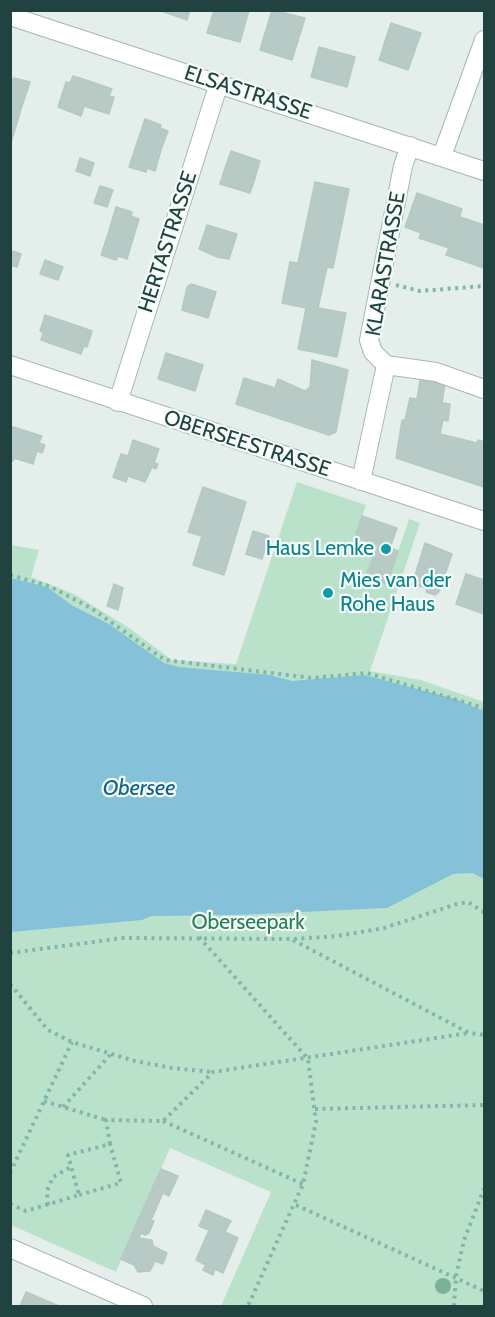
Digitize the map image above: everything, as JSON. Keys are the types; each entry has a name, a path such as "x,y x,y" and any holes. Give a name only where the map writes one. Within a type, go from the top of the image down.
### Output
{"street":[{"name":"ELSASTRASSE","path":"10,16 484,171"},
{"path":"442,156 484,40"},
{"name":"HERTASTRASSE","path":"118,402 219,83"},
{"name":"KLARASTRASSE","path":"362,482 386,364 373,352 369,340 410,146"},
{"path":"386,364 436,372 484,389"},
{"name":"OBERSEESTRASSE","path":"10,365 362,482 484,520"},
{"path":"10,1248 143,1306"}],"path":[{"path":"381,281 420,291 484,286"},
{"path":"10,575 49,586 91,608 165,660 312,678 367,673 484,708"},
{"path":"10,953 123,938 293,939 338,936 384,928 468,902 484,912"},
{"path":"199,937 308,1059 315,1109 316,1122 303,1184 296,1205 249,1306"},
{"path":"293,939 469,1033"},
{"path":"10,984 48,1030 72,1042 111,1054 172,1068 213,1072 469,1033 484,1035"},
{"path":"10,1173 72,1042"},
{"path":"63,1107 111,1054"},
{"path":"163,1121 213,1072"},
{"path":"44,1101 106,1120 163,1121 303,1184"},
{"path":"315,1109 484,1105"},
{"path":"10,1204 26,1211 121,1183 106,1120"},
{"path":"79,1195 68,1155 110,1144"},
{"path":"48,1204 48,1187 53,1177 71,1167"},
{"path":"454,1306 456,1276 464,1240 484,1189"},
{"path":"296,1205 456,1276 484,1291"}],"green space":[{"name":"Oberseepark","path":"297,482 366,505 356,537 379,545 366,577 387,584 409,519 420,523 370,671 421,680 484,702 484,1306 221,1306 271,1192 170,1148 116,1272 11,1225 11,545 39,550 31,577 74,594 128,627 172,660 236,664"}],"water":[{"name":"Obersee","path":"11,578 47,587 73,606 109,624 164,663 179,667 270,675 292,681 364,675 455,699 484,711 484,879 473,873 453,874 387,908 238,915 151,916 142,920 11,932"}],"building":[{"path":"159,10 190,10 187,20"},
{"path":"214,10 249,10 240,42 207,33"},
{"path":"272,10 305,18 292,60 260,50"},
{"path":"391,23 421,33 408,70 379,60"},
{"path":"319,47 355,57 347,87 311,77"},
{"path":"73,76 92,82 81,116 58,107 66,82 70,83"},
{"path":"14,78 30,82 22,106 10,103 10,81"},
{"path":"92,82 112,89 109,96 114,97 109,114 84,106"},
{"path":"10,103 22,106 10,146"},
{"path":"145,119 161,125 160,128 168,131 161,150 137,143"},
{"path":"137,143 161,150 155,171 147,168 146,172 129,167"},
{"path":"231,151 260,161 255,178 225,168"},
{"path":"80,158 94,163 90,176 76,171"},
{"path":"225,168 255,178 250,193 220,184"},
{"path":"315,182 349,189 333,268 327,267 318,308 346,313 337,357 298,349 306,308 282,303 290,262 298,263"},
{"path":"100,186 113,190 107,207 94,203"},
{"path":"417,193 462,209 449,248 419,238 421,233 405,227"},
{"path":"116,207 132,212 131,216 139,219 133,239 109,231"},
{"path":"460,217 484,225 484,268 446,255"},
{"path":"207,225 237,234 229,259 217,257 199,249"},
{"path":"109,231 133,239 127,259 118,256 116,260 101,255"},
{"path":"13,251 21,254 17,267 10,265"},
{"path":"45,260 63,267 58,280 40,274"},
{"path":"191,284 216,292 208,318 182,310 187,287"},
{"path":"45,315 69,323 61,347 41,340 43,333 40,331"},
{"path":"69,323 92,331 87,347 84,346 81,354 61,347"},
{"path":"166,353 203,365 195,391 158,379"},
{"path":"312,360 348,370 336,432 329,435 266,414 278,379 305,391 310,387"},
{"path":"244,378 275,388 266,414 236,404"},
{"path":"420,380 445,384 442,403 417,399"},
{"path":"410,398 450,404 448,421 443,420 440,434 477,443 478,440 484,442 484,487 396,458 402,420 405,420"},
{"path":"10,426 42,436 39,443 45,445 42,453 37,451 33,464 14,458 13,461 10,460"},
{"path":"133,440 159,449 154,463 158,464 156,469 152,467 145,482 128,476 126,482 113,477 121,454 128,456"},
{"path":"203,487 246,502 224,575 193,565 202,536 188,532"},
{"name":"Haus Lemke","path":"362,516 397,528 390,548 398,551 387,584 365,577 379,545 355,537"},
{"path":"253,531 269,536 262,559 246,554"},
{"path":"425,543 452,554 439,592 435,595 426,592 427,588 419,586 417,589 412,585"},
{"path":"466,574 484,580 484,614 456,604"},
{"path":"114,584 123,588 118,610 107,606"},
{"path":"161,1169 178,1176 169,1196 163,1193 151,1220 154,1221 149,1233 145,1235 134,1229"},
{"path":"206,1210 231,1221 225,1232 238,1238 223,1273 215,1269 213,1275 203,1270 206,1265 196,1260 209,1230 199,1226"},
{"path":"134,1229 141,1233 139,1238 152,1240 153,1246 167,1253 163,1264 155,1261 150,1271 138,1272 134,1265 121,1259"},
{"path":"26,1292 59,1306 20,1306"}],"place":[{"name":"Haus Lemke","path":"386,549"},
{"name":"Mies van der Rohe Haus","path":"328,593"}]}
